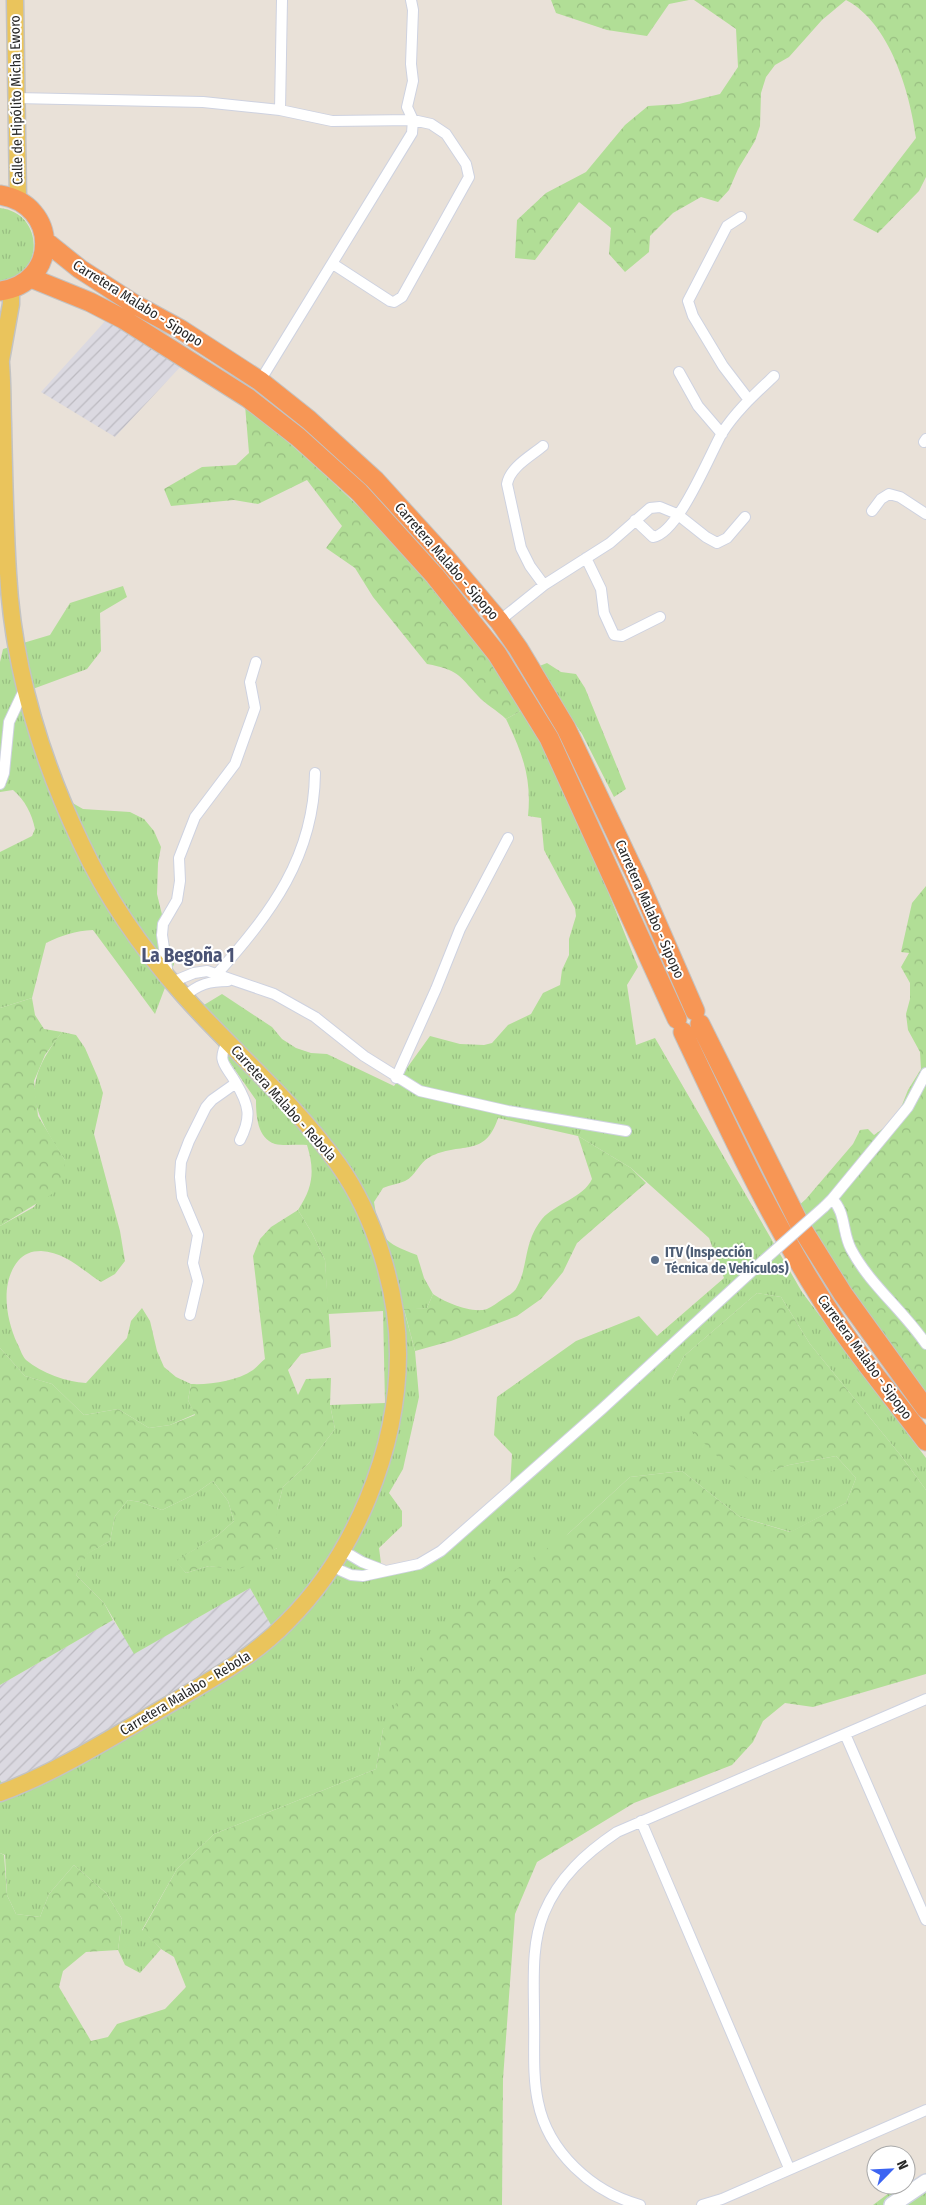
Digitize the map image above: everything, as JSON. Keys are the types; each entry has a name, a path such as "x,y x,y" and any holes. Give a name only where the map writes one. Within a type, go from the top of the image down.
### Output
{"highway":[{"path":"5,290 31,278 42,261 45,241 41,224 32,210 9,198"},
{"name":"Carretera Malabo - Sipopo","path":"45,241 80,269 134,304 180,329 260,381 309,420 374,480 445,557 498,620 518,648 566,728 638,880 698,1018 801,1227 844,1294 926,1409"},
{"name":"Carretera Malabo - Sipopo","path":"31,278 90,302 123,319 248,398 298,437 358,492 435,576 496,654 549,738 680,1026 766,1201 835,1320 926,1441"}],"main road":[{"name":"Calle de Hipólito Micha Eworo","path":"9,198 16,98 15,0"},
{"name":"Carretera Malabo - Rebola","path":"0,1793 89,1750 221,1674 253,1652 284,1626 308,1600 333,1568 366,1503 383,1456 395,1400 398,1354 395,1314 384,1257 362,1207 340,1166 304,1122 228,1040 184,997 131,929 99,879 60,797 25,688 14,637 8,577 0,357 11,304 5,290"}],"street":[{"path":"280,110 282,0"},
{"path":"260,381 412,132 413,120 407,107 413,81 411,64 413,10 411,0"},
{"path":"16,98 202,102 280,110 332,122 413,120 440,129 469,171 469,177 398,301 390,301 333,264"},
{"path":"742,217 727,226 688,301 693,316 723,366 749,400"},
{"path":"678,372 698,406 722,434"},
{"path":"635,520 649,535 656,537 666,528 699,481 722,434 749,400 774,376"},
{"path":"543,446 512,472 507,484 521,548 530,566 544,585"},
{"path":"872,511 880,499 889,494 900,497 926,514"},
{"path":"498,620 544,585 610,543 650,508 664,508 677,514 706,537 717,543 727,538 745,517"},
{"path":"586,558 598,582 604,614 614,635 622,636 660,617"},
{"path":"256,662 250,682 254,708 234,764 195,817 179,858 180,881 176,900 163,924 162,935 170,980 200,971 218,974 234,982 274,994 315,1017 364,1056 396,1078 420,1091 508,1110 626,1131"},
{"path":"0,784 4,773 9,722 25,688"},
{"path":"218,974 272,906 290,878 312,814 315,773"},
{"path":"396,1078 436,989 460,929 508,838"},
{"path":"184,997 194,988 210,982 234,982"},
{"path":"228,1040 221,1054 222,1060 244,1100 248,1117 246,1129 240,1140"},
{"path":"333,1568 351,1575 363,1576 383,1570 419,1564 441,1552 602,1409 824,1207 908,1107 926,1072"},
{"path":"190,1315 198,1281 193,1263 198,1235 182,1197 181,1162 206,1107 212,1100 236,1083"},
{"path":"832,1199 842,1211 843,1227 851,1249 873,1281 892,1301 926,1344"},
{"path":"342,1550 362,1562 383,1570"},
{"path":"640,2205 610,2193 580,2172 565,2157 548,2132 538,2102 534,1967 537,1939 544,1913 570,1870 588,1852 616,1832 926,1699"},
{"path":"845,1734 926,1920"},
{"path":"641,1821 789,2168"},
{"path":"702,2205 722,2199 789,2168 926,2110"},
{"path":"892,2205 926,2182"}],"shaded area":[{"path":"108,318 182,365 115,437 41,392"},
{"path":"250,1588 276,1634 7,1790 0,1780 0,1685 113,1620 135,1653"}],"green space":[{"path":"551,0 689,0 669,4 647,36 607,30 556,13"},
{"path":"694,0 846,0 822,20 789,57 775,65 766,77 761,93 760,126 755,141 738,169 729,190 718,202 701,197 673,213 650,236 649,252 625,272 609,254 611,228 579,202 535,260 515,258 517,220 546,193 586,172 625,125 648,106 679,104 720,94 738,67 736,29"},
{"path":"846,0 926,0 926,177 919,191 878,233 853,220 916,138 903,80 886,42 875,25"},
{"path":"0,208 15,212 25,221 32,233 34,245 32,258 25,269 15,277 0,281"},
{"path":"245,405 331,480 404,553 447,603 487,655 524,709 506,719 481,699 457,674 445,668 427,664 373,597 355,568 326,548 342,526 307,480 258,504 234,500 171,506 164,489 202,467 236,465 249,453"},
{"path":"123,586 127,597 100,613 101,651 87,669 30,690 69,801 83,809 130,812 144,819 154,831 161,847 158,863 157,894 174,964 155,1014 93,930 80,931 46,943 32,998 0,1008 0,852 32,836 35,829 32,818 21,798 13,790 0,792 0,662 3,649 50,635 70,603"},
{"path":"547,663 561,672 576,674 585,688 626,789 614,797 582,734 537,667"},
{"path":"524,709 572,801 638,967 627,985 636,1045 655,1038 802,1292 926,1458 926,1490 902,1457 810,1344 781,1297 757,1293 684,1356 672,1379 748,1478 789,1465 836,1456 856,1478 846,1503 791,1532 740,1517 682,1471 630,1477 568,1534 383,1729 376,1769 214,1834 177,1869 142,1930 161,1949 140,1973 125,1965 118,1950 122,1919 106,1893 74,1865 49,1894 40,1917 16,1914 7,1895 5,1855 0,1853 0,1780 6,1790 276,1634 250,1588 134,1654 104,1603 76,1575 86,1554 110,1541 115,1516 128,1500 162,1510 193,1495 213,1481 228,1501 234,1521 217,1536 176,1561 186,1573 209,1566 237,1569 277,1548 277,1510 283,1487 309,1463 335,1429 330,1405 385,1403 383,1311 328,1314 325,1260 298,1210 307,1194 311,1179 310,1154 307,1145 275,1144 264,1137 257,1119 256,1100 194,1011 222,994 272,1027 282,1039 296,1048 311,1053 327,1054 394,1086 430,1036 460,1044 484,1045 492,1043 508,1025 531,1014 543,993 560,985 562,970 569,955 569,939 576,916 575,908 544,850 541,818 528,816 529,802 525,766 506,719","holes":["498,1118 578,1136 631,1168 709,1238 724,1278 657,1336 639,1316 576,1341 497,1397 494,1435 512,1454 510,1488 438,1553 382,1571 379,1548 402,1526 402,1511 389,1493 403,1469 419,1397 415,1351 404,1310 427,1308 433,1294 424,1278 417,1255 390,1242 381,1232 374,1202 383,1188 409,1179 426,1159 441,1152 470,1147 486,1139 493,1131"]},
{"path":"926,886 926,1415 786,1217 806,1199 853,1144 860,1130 868,1129 874,1135 888,1125 902,1105 908,1090 921,1069 920,1052 908,1030 906,1014 910,999 910,983 901,967 909,953 901,952 912,903"},
{"path":"32,998 35,1015 44,1029 62,1032 45,1055 34,1081 38,1116 65,1160 64,1174 52,1194 0,1226 0,1008"},
{"path":"62,1032 76,1035 85,1048 103,1093 94,1134 120,1231 125,1261 115,1274 101,1282 73,1262 50,1252 31,1252 25,1255 12,1270 9,1280 7,1301 10,1323 17,1343 26,1360 54,1376 86,1383 127,1338 131,1321 142,1308 150,1321 157,1351 164,1367 176,1377 191,1384 188,1400 195,1414 170,1425 149,1428 118,1409 84,1415 52,1384 25,1376 0,1348 0,1226 34,1207 65,1160 44,1125 35,1096 40,1067"},
{"path":"578,1136 631,1168 646,1183 577,1243 563,1272 541,1299 517,1316 451,1341 415,1351 404,1309 427,1308 433,1294 466,1309 487,1309 516,1289 521,1279 529,1245 542,1219 548,1213 576,1196 588,1186 592,1179"},
{"path":"298,1210 325,1260 331,1347 301,1354 288,1370 298,1395 306,1379 331,1378 330,1405 335,1429 309,1463 283,1487 277,1510 277,1548 254,1563 237,1570 209,1566 186,1573 175,1561 217,1536 234,1521 228,1501 213,1481 193,1495 162,1510 128,1500 115,1516 110,1541 87,1554 76,1575 104,1603 113,1620 0,1685 0,1348 25,1376 52,1384 84,1415 118,1409 149,1428 170,1425 195,1415 188,1400 191,1384 231,1380 247,1374 265,1359 253,1256 260,1239 271,1227"},
{"path":"757,1293 781,1297 810,1344 902,1457 926,1490 926,1674 813,1707 785,1703 763,1721 753,1742 732,1765 634,1803 537,1862 515,1914 503,2079 502,2205 0,2205 0,1853 4,1855 7,1895 16,1914 40,1917 49,1894 74,1865 106,1893 122,1919 118,1950 86,1952 63,1971 59,1987 91,2041 108,2037 117,2024 165,2009 186,1987 174,1957 161,1949 142,1931 177,1869 214,1834 376,1769 383,1729 424,1651 492,1586 568,1534 630,1477 682,1471 740,1517 790,1532 846,1503 856,1478 836,1456 789,1465 748,1479 720,1459 687,1426 672,1379 684,1356"},
{"path":"926,2173 926,2205 873,2205 886,2195 916,2195 916,2178"}],"place":[{"name":"ITV (Inspección Técnica de Vehículos)","path":"655,1260"}],"district":[{"name":"La Begoña 1","path":"188,955"}]}
